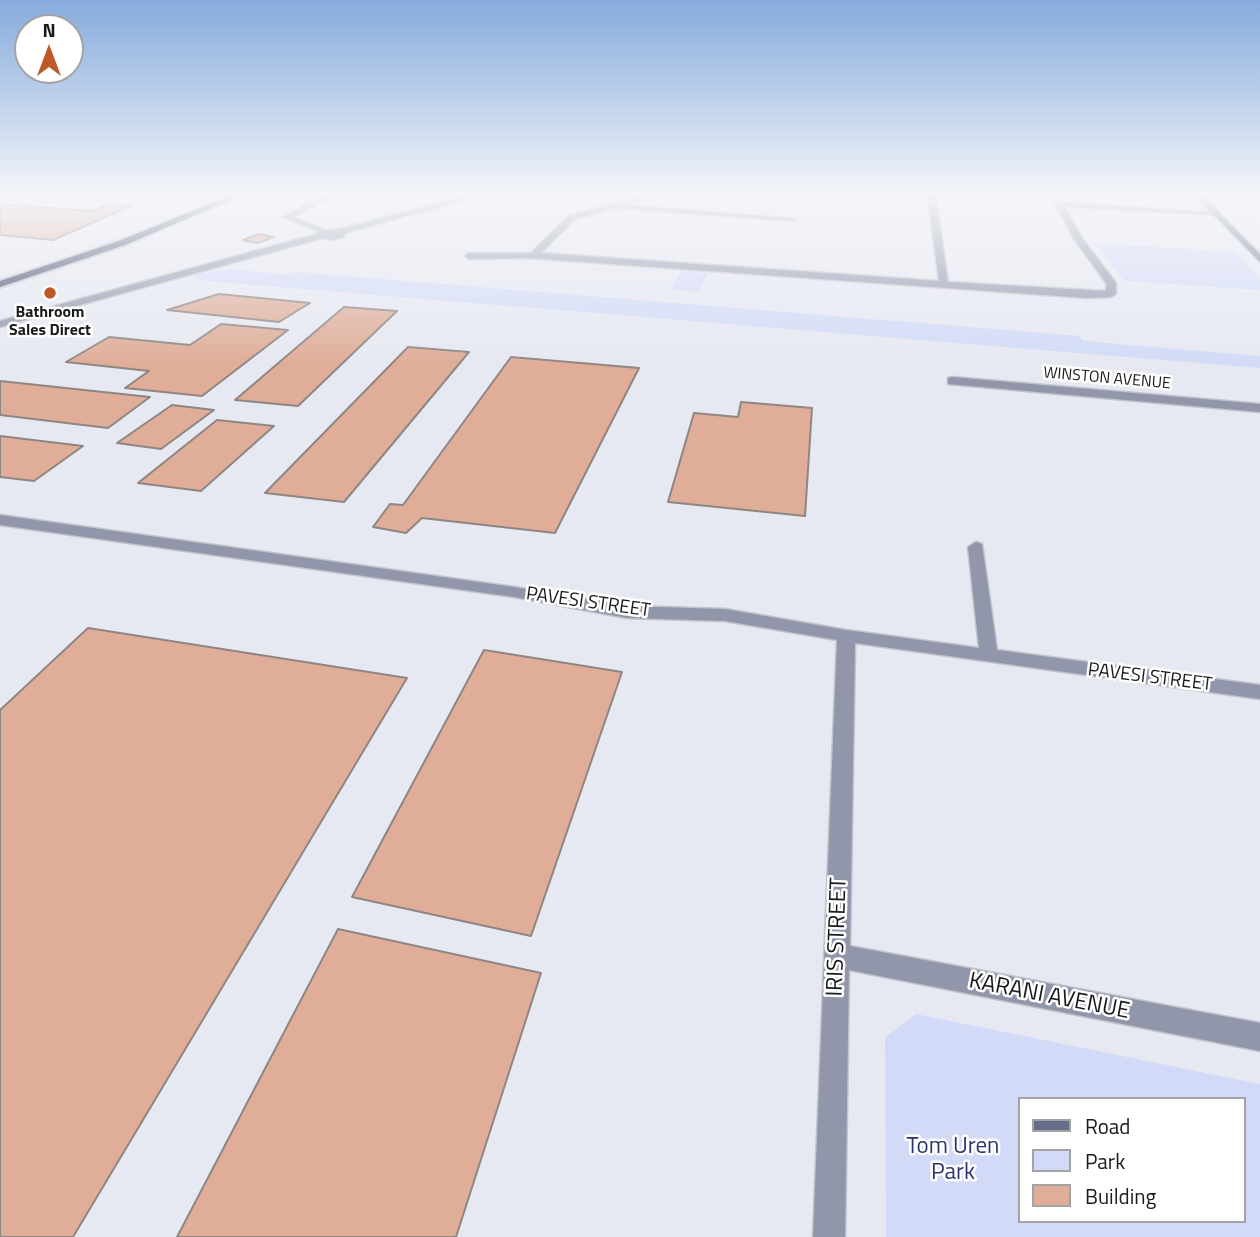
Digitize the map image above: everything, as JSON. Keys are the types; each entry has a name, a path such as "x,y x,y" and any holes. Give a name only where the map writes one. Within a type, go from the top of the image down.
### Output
{"highway":[{"path":"0,275 74,251"},
{"path":"0,285 100,251"}],"street":[{"path":"0,324 263,251"},
{"path":"534,255 538,251"},
{"path":"939,251 944,285"},
{"path":"469,256 534,255 1087,295 1111,293 1111,283 1087,251"},
{"name":"WINSTON AVENUE","path":"952,381 1260,408"},
{"name":"PAVESI STREET","path":"0,520 514,592 627,612 706,613 989,657 1260,692"},
{"path":"976,547 989,657"},
{"name":"IRIS STREET","path":"829,1237 846,636"},
{"name":"KARANI AVENUE","path":"838,956 1260,1037"}],"green space":[{"path":"1100,251 1235,252 1260,279 1260,290 1125,281"},
{"path":"232,269 1080,336 1082,340 1117,344 1260,356 1260,368 194,280 198,278 192,275"},
{"path":"681,271 708,273 698,292 671,290"},
{"name":"Tom Uren Park","path":"916,1014 1260,1084 1260,1237 886,1237 885,1038"}],"building":[{"path":"219,294 310,303 279,322 167,310"},
{"path":"344,307 397,311 298,406 235,400"},
{"path":"221,324 288,330 202,396 125,388 149,371 66,362 109,337 190,345"},
{"path":"408,347 469,352 344,502 265,493"},
{"path":"511,357 639,368 555,533 422,518 406,533 373,527 390,504 403,505"},
{"path":"0,381 150,397 108,428 0,415"},
{"path":"741,402 812,408 805,516 668,502 694,413 738,417"},
{"path":"172,405 214,410 161,449 117,443"},
{"path":"217,420 274,426 201,491 138,483"},
{"path":"0,436 83,446 34,481 0,477"},
{"path":"88,628 407,678 73,1237 0,1237 0,710"},
{"path":"484,650 622,672 531,936 352,897"},
{"path":"338,929 541,973 456,1237 177,1237"}],"place":[{"name":"Bathroom Sales Direct","path":"50,293"}]}
